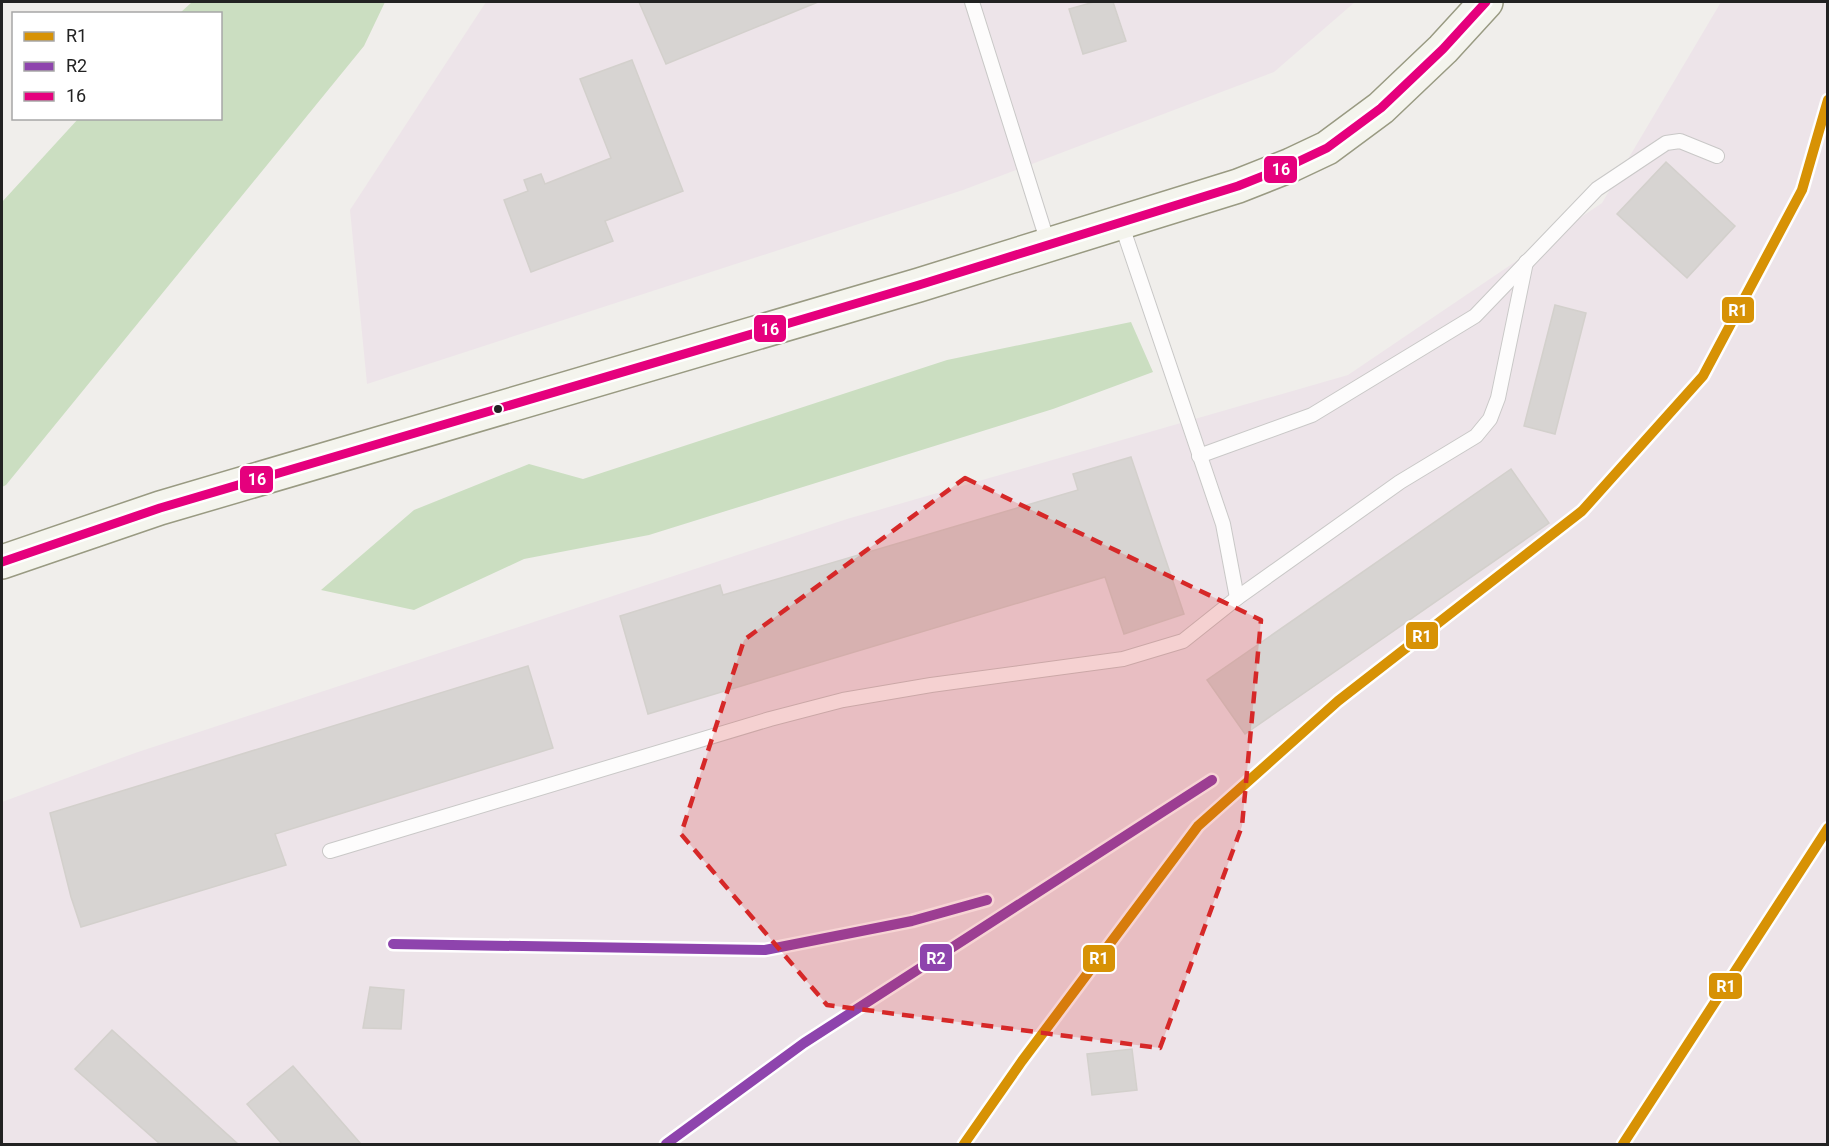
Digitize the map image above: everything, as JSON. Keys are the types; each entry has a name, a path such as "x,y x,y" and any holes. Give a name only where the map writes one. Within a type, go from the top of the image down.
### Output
{"main road":[{"path":"2,562 160,508 919,285 1048,243 1238,186 1327,148 1381,108 1443,49 1486,2"}],"lane":[{"path":"972,2 1048,243"},
{"path":"1199,456 1312,415 1475,316 1597,189 1666,143 1680,141 1717,156"},
{"path":"1120,221 1223,524 1238,598"},
{"path":"330,851 759,722 843,700 931,685 1124,659 1183,642 1238,598 1400,482 1476,436 1490,419 1498,398 1526,262"}],"highlighted area":[{"path":"965,478 1261,620 1242,826 1160,1048 827,1005 681,834 744,640"}],"shaded area":[{"path":"486,2 1355,2 1274,72 963,190 367,384 350,210"},
{"path":"1721,2 1827,2 1827,1144 2,1144 2,802 135,753 847,519 1348,375 1602,203"}],"green space":[{"path":"192,2 385,2 364,46 6,485 2,487 2,202 77,120 222,120 222,12 181,12"},
{"path":"1131,322 1153,372 1053,409 649,535 524,559 414,610 321,590 414,510 529,464 583,479 947,360"}],"building":[{"path":"639,2 818,2 666,64"},
{"path":"1094,2 1113,2 1126,41 1083,54 1069,9"},
{"path":"632,60 683,191 605,221 613,241 531,272 504,200 528,191 524,180 541,174 545,184 611,158 580,79"},
{"path":"1666,162 1735,226 1687,278 1617,214"},
{"path":"1555,305 1586,313 1555,434 1524,426"},
{"path":"1131,457 1184,614 1124,634 1105,577 648,714 620,616 720,585 723,595 1078,490 1073,474"},
{"path":"1511,469 1549,523 1245,734 1207,680"},
{"path":"528,666 553,748 275,834 286,865 81,927 50,813"},
{"path":"370,987 404,990 401,1029 363,1028"},
{"path":"112,1030 238,1144 160,1144 75,1069"},
{"path":"1132,1049 1137,1090 1092,1095 1087,1054"},
{"path":"293,1066 361,1144 282,1144 247,1104"}],"transit line":[{"name":"16","path":"2,562 160,508 919,285 1238,186 1327,148 1381,108 1443,49 1486,2"},
{"name":"R1","path":"964,1144 1022,1061 1198,826 1338,701 1582,511 1703,376 1802,190 1828,100"},
{"name":"R2","path":"666,1144 804,1043 1212,780"},
{"name":"R1","path":"1623,1144 1828,828"},
{"name":"R2","path":"393,944 765,950 912,921 987,900"}]}
